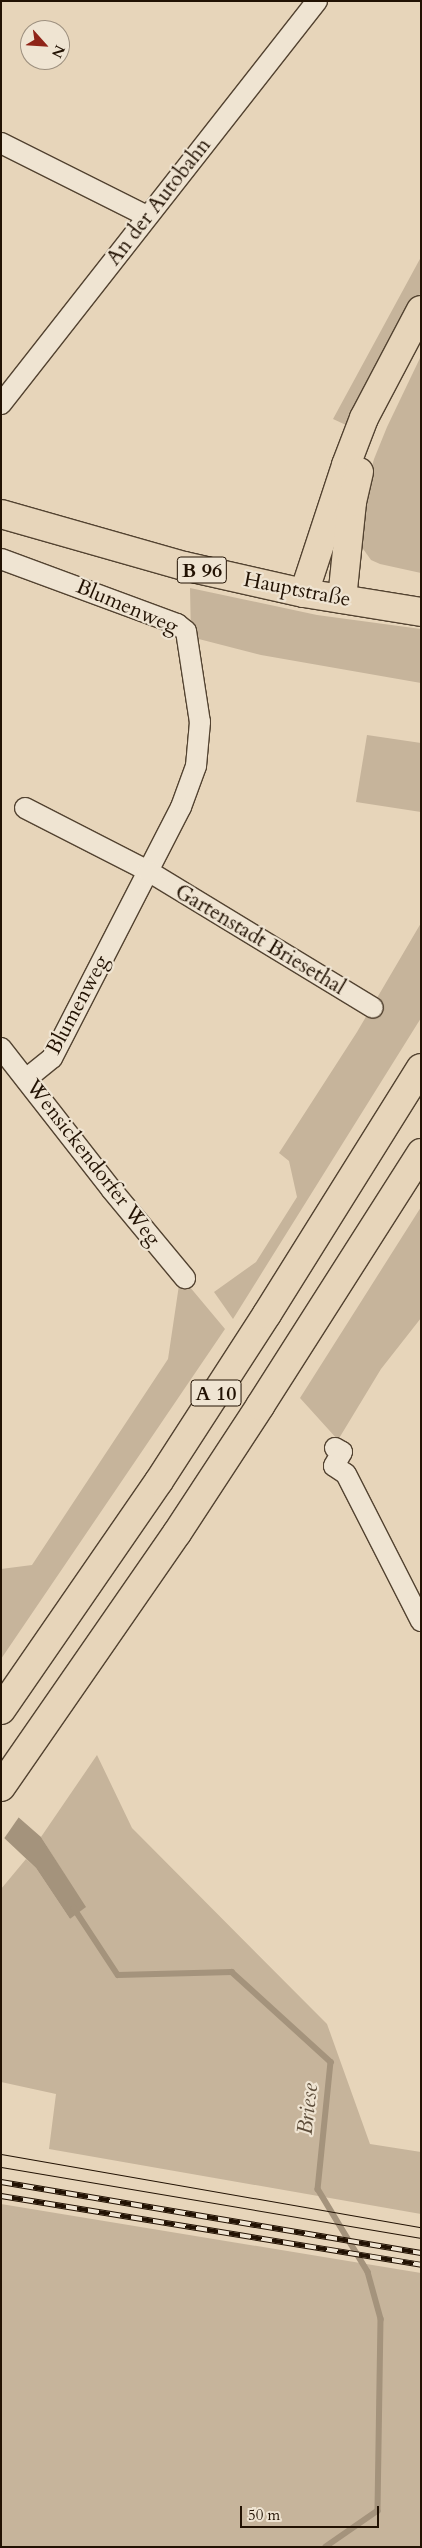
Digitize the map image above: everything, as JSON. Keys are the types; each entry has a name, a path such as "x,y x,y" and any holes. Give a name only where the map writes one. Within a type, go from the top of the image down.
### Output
{"main road":[{"path":"304,593 337,491 364,418 421,310"},
{"path":"342,599 350,518 360,470 381,412 421,331"},
{"name":"Hauptstraße","path":"1,514 184,566 304,593 421,612"},
{"name":"A 10","path":"1,1710 159,1480 262,1323 421,1068"},
{"name":"A 10","path":"2,1786 193,1509 421,1153"}],"street":[{"name":"An der Autobahn","path":"1,404 317,1"},
{"path":"1,143 147,216"},
{"name":"Blumenweg","path":"1,558 167,620 186,631 200,722 199,747 189,787 148,871 52,1058 26,1078"},
{"path":"25,808 148,871"},
{"name":"Gartenstadt Briesethal","path":"148,871 373,1008"},
{"name":"Wensickendorfer Weg","path":"1,1048 111,1189 185,1278"},
{"path":"335,1448 342,1452 334,1466 346,1474 421,1621"}],"shaded area":[{"path":"421,257 421,292 401,331 365,384 346,425 333,419"},
{"path":"421,356 421,573 380,564 371,560 361,546 365,492 374,459"},
{"path":"190,588 317,615 421,629 421,683 261,655 191,637"},
{"path":"367,735 421,743 421,812 356,802"},
{"path":"421,923 421,1018 233,1319 214,1292 256,1262 297,1197 289,1161 279,1153 357,1032"},
{"path":"421,1207 421,1318 381,1369 338,1440 300,1398"},
{"path":"184,1280 225,1329 1,1659 1,1569 32,1565 168,1359 179,1285"},
{"path":"97,1755 132,1828 327,2024 370,2144 421,2152 421,2214 49,2149 56,2094 1,2082 1,1889 26,1859 36,1868 70,1919 85,1907 41,1837"},
{"path":"1,1802 41,1837 86,1907 70,1919 36,1868 1,1835"},
{"path":"1,2204 421,2273 421,2547 1,2547"}],"pier":[{"path":"1,1799 21,1814 3,1840 1,1838"}],"waterway":[{"name":"Briese","path":"74,1908 118,1975 232,1972 331,2062 318,2189 368,2272 381,2319 378,2511 326,2547"}],"tram line":[{"path":"1,2154 421,2227"},
{"path":"1,2167 421,2238"}],"railway":[{"path":"1,2182 421,2253"},
{"path":"1,2196 421,2265"}]}
